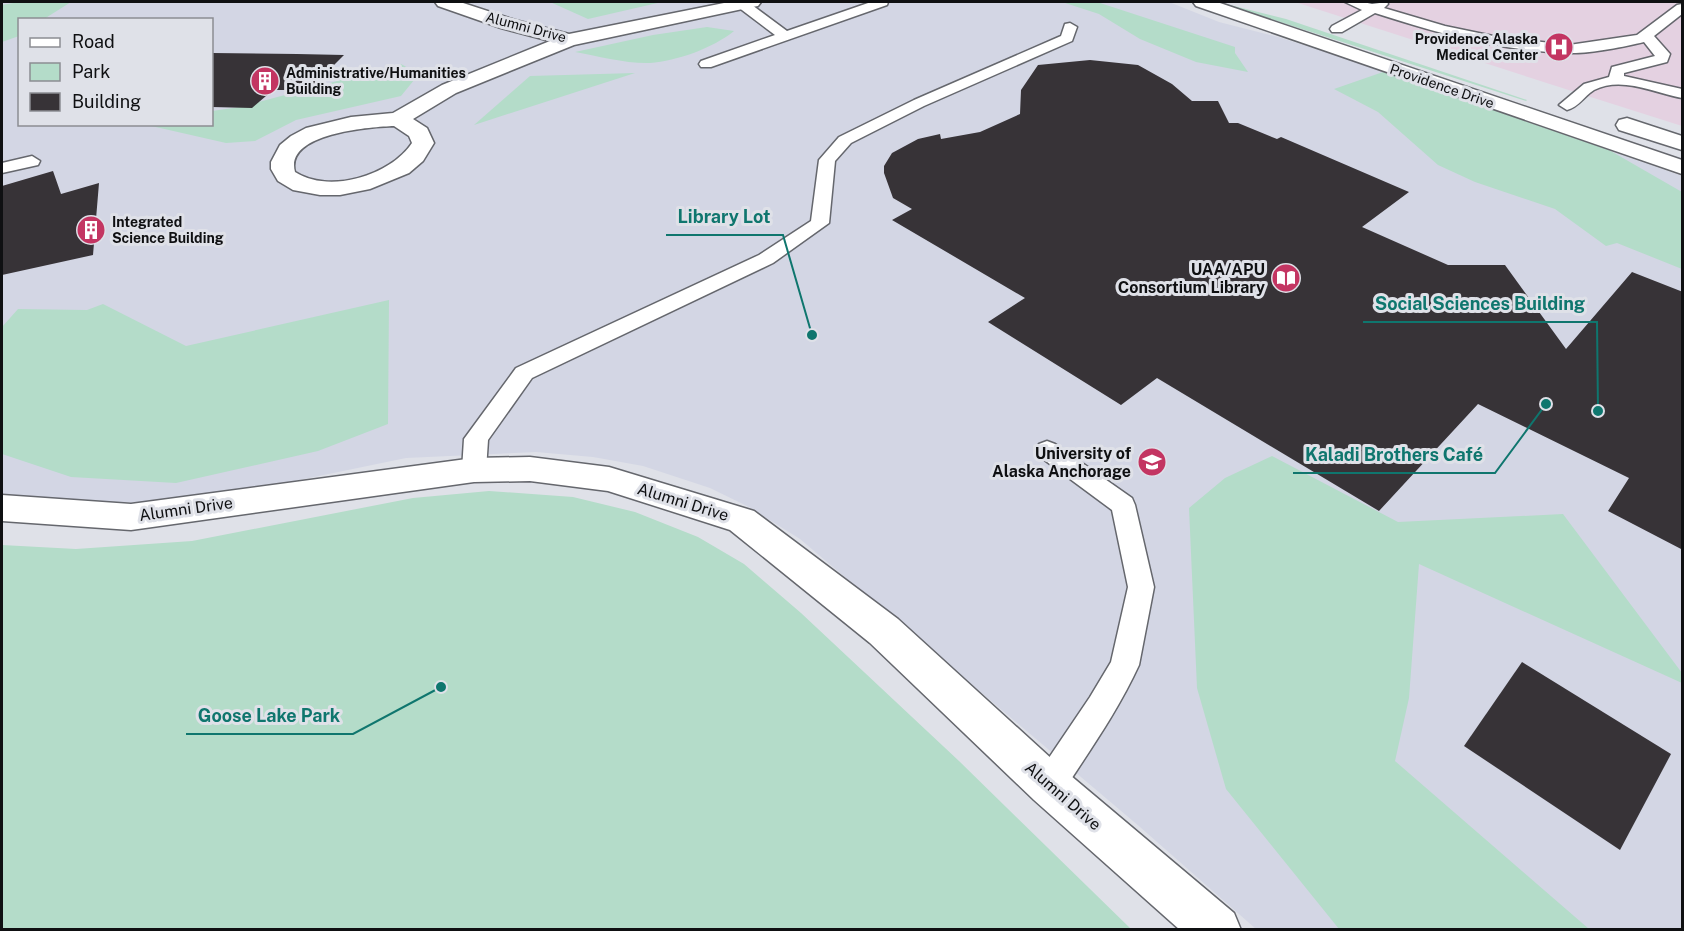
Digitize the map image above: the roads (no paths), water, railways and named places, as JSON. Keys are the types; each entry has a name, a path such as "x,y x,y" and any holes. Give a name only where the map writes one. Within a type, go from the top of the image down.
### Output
{"street":[{"name":"Alumni Drive","path":"444,2 508,24 569,40 747,3"},
{"name":"Providence Drive","path":"1202,2 1683,167"},
{"path":"1316,22 1359,36"},
{"path":"398,119 419,133 423,142 419,153 408,164 391,174 358,184 322,187 302,184 288,178 282,169 282,158 306,137 350,122 398,119 449,89 569,40"},
{"path":"1545,98 1683,143"},
{"name":"Alumni Drive","path":"2,508 131,517 474,470 530,469 609,478 742,520 884,631 1049,785 1217,930"}],"lane":[{"path":"706,64 882,2"},
{"path":"1351,2 1380,5 1443,30 1498,41 1569,49 1641,39 1683,8"},
{"path":"747,3 785,36"},
{"path":"1337,29 1380,5"},
{"path":"474,470 476,440 524,373 766,259 820,223 827,160 845,140 919,103 1067,38 1070,27"},
{"path":"1616,82 1617,70 1662,59 1663,54 1646,36"},
{"path":"1567,105 1587,87 1601,82 1626,81 1683,94"},
{"path":"2,168 32,161"},
{"path":"1047,450 1123,506 1141,587 1125,665 1101,707 1049,785"}],"place":[{"name":"Providence Alaska Medical Center","path":"1559,47"},
{"name":"Administrative/Humanities Building","path":"265,81"},
{"name":"Integrated Science Building","path":"91,230"},
{"name":"UAA/APU Consortium Library","path":"1286,278"},
{"name":"Library Lot","path":"812,335"},
{"name":"Kaladi Brothers Café","path":"1546,404"},
{"name":"Social Sciences Building","path":"1598,411"},
{"name":"University of Alaska Anchorage","path":"1152,462"},
{"name":"Goose Lake Park","path":"441,687"}]}
